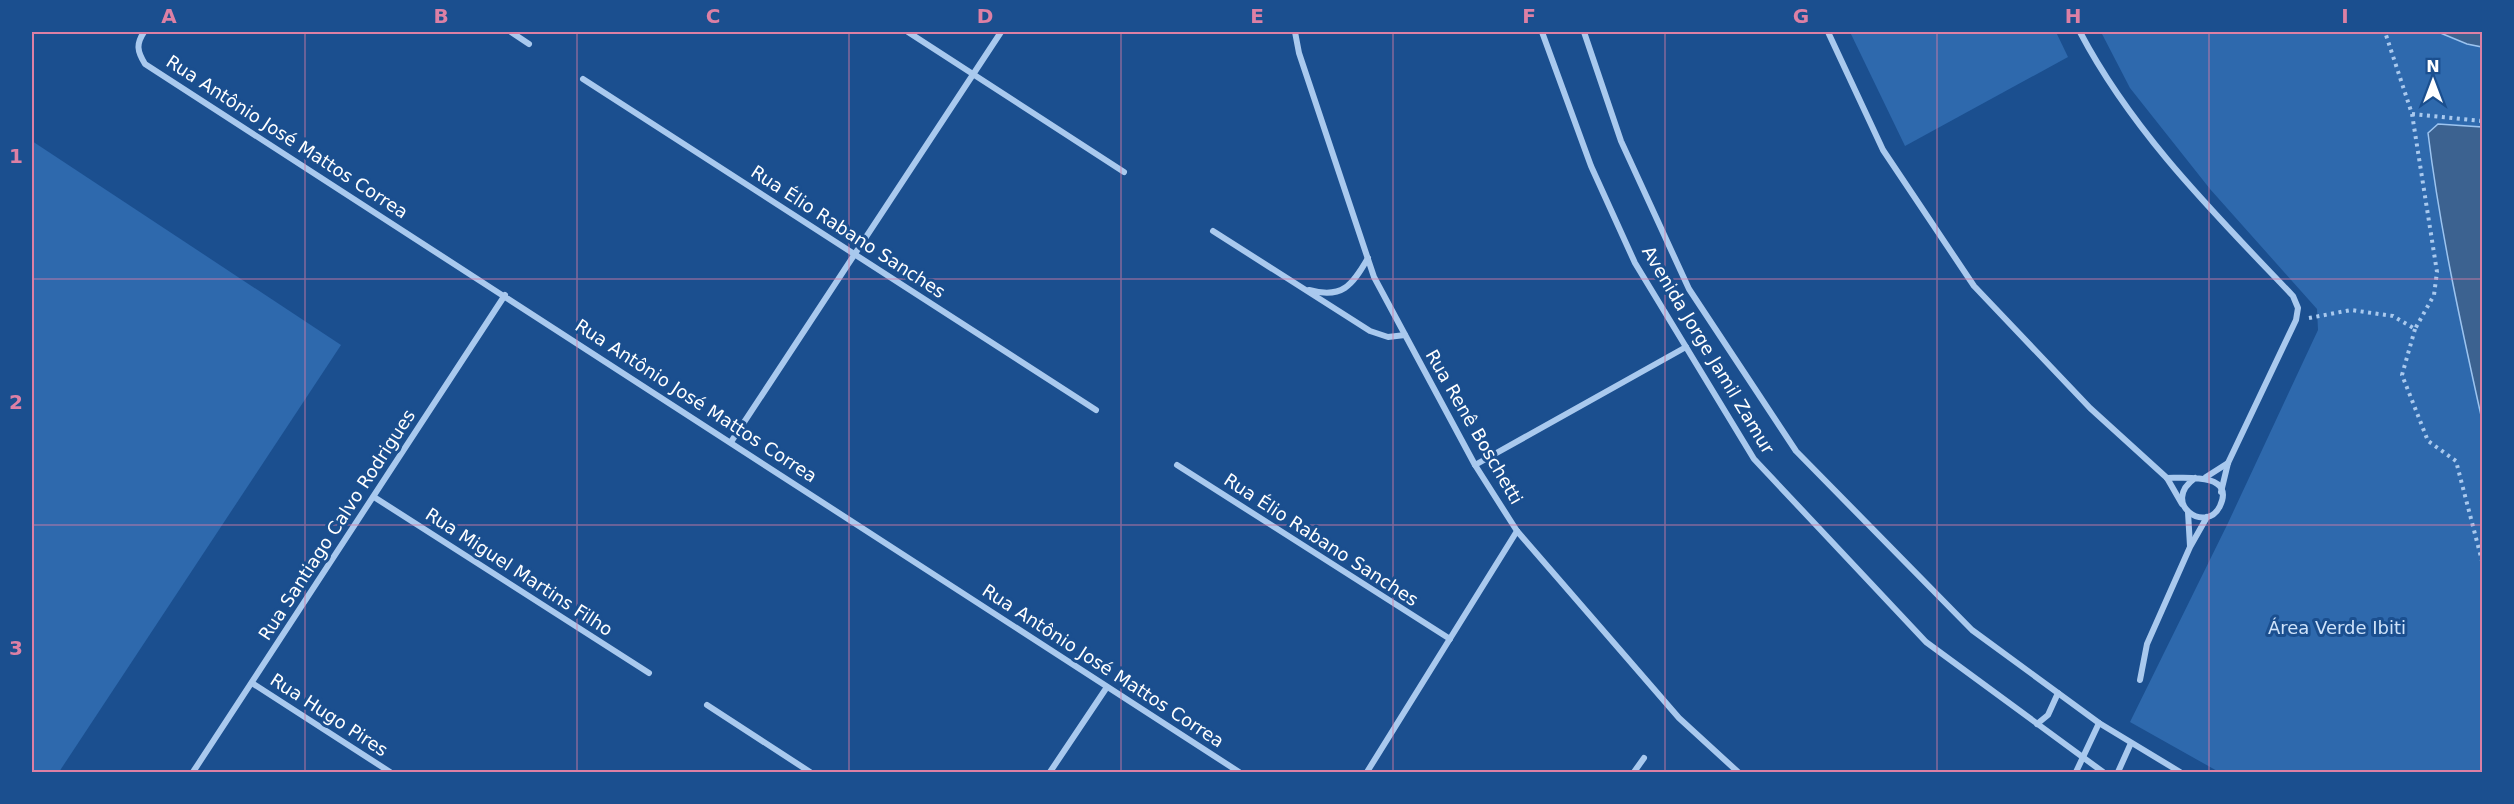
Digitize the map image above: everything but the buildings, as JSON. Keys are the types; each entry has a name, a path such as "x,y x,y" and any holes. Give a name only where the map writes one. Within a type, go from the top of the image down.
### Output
{"street":[{"name":"Rua Antônio José Mattos Correa","path":"144,32 138,41 138,53 145,64 1239,772"},
{"path":"511,32 529,44"},
{"path":"908,32 1124,172"},
{"path":"731,442 1001,32"},
{"name":"Rua Renê Boschetti","path":"1295,32 1299,53 1374,277 1475,465 1517,531 1679,718 1738,772"},
{"name":"Avenida Jorge Jamil Zamur","path":"1542,32 1591,166 1635,262 1754,459 1926,642 2103,772"},
{"name":"Avenida Jorge Jamil Zamur","path":"1584,32 1621,141 1689,289 1796,451 1972,630 2099,723 2180,772"},
{"path":"1828,32 1883,150 1974,286 2090,408 2167,478 2188,512 2197,517 2207,517 2216,512 2222,503 2228,463 2296,320 2298,308 2293,296 2196,194 2143,130 2097,63 2080,32"},
{"name":"Rua Élio Rabano Sanches","path":"583,79 1096,410"},
{"path":"1213,231 1370,331 1388,337 1405,335"},
{"path":"1302,288 1326,295 1348,288 1368,258"},
{"name":"Rua Santiago Calvo Rodrigues","path":"194,772 505,295"},
{"path":"1475,465 1686,347"},
{"path":"2167,478 2206,477 2228,463"},
{"name":"Rua Élio Rabano Sanches","path":"1177,465 1450,639"},
{"path":"2206,477 2216,482 2222,492"},
{"path":"2182,504 2181,494 2186,484 2195,478"},
{"name":"Rua Miguel Martins Filho","path":"374,497 649,673"},
{"path":"2188,512 2190,547"},
{"path":"2140,680 2147,644 2190,547 2207,517"},
{"path":"1367,772 1517,531"},
{"name":"Rua Hugo Pires","path":"252,683 390,772"},
{"path":"1050,772 1107,687"},
{"path":"2037,724 2048,715 2058,693"},
{"path":"707,705 810,772"},
{"path":"2076,772 2099,723"},
{"path":"2118,772 2132,743"},
{"path":"1634,772 1644,758"}],"path":[{"path":"2385,32 2412,114 2437,272 2434,295 2415,329 2402,375 2428,441 2456,461 2482,561"},
{"path":"2412,114 2482,122"},
{"path":"2296,320 2351,310 2393,316 2415,329"}],"green space":[{"path":"1850,32 2056,32 2068,57 1905,146"},
{"name":"Área Verde Ibiti","path":"2101,32 2482,32 2482,772 2219,772 2130,722 2228,523 2318,330 2317,309 2210,189 2130,88"},
{"path":"32,141 341,345 59,772 32,772"}],"shaded area":[{"path":"2438,32 2482,32 2482,47 2467,44"},
{"path":"2438,124 2482,127 2482,420 2452,277 2433,169 2428,133"}]}
